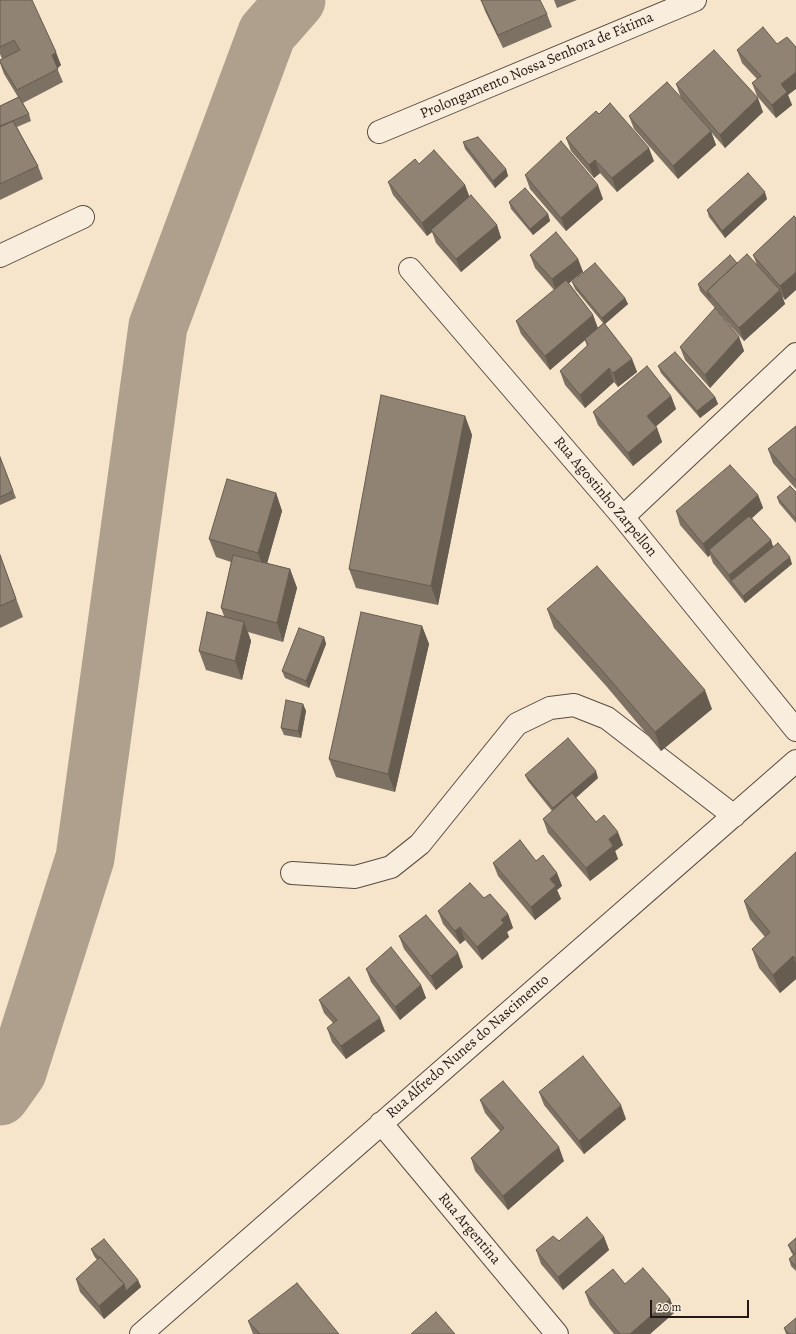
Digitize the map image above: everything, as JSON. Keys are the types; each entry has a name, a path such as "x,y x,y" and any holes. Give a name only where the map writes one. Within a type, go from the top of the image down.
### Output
{"street":[{"name":"Prolongamento Nossa Senhora de Fátima","path":"379,132 695,0"},
{"path":"0,256 83,218"},
{"name":"Rua Agostinho Zarpellon","path":"410,269 623,517 796,730"},
{"path":"623,517 796,354"},
{"path":"292,873 355,877 391,868 420,844 517,724 550,708 556,707 574,705 607,718 734,816"},
{"name":"Rua Alfredo Nunes do Nascimento","path":"141,1334 796,761"},
{"name":"Rua Argentina","path":"381,1124 557,1334"}],"building":[{"path":"0,0 32,0 56,52 52,55 58,69 17,90 0,62 0,60 20,50 14,40 0,47"},
{"path":"481,0 540,0 547,14 498,35"},
{"path":"763,27 777,44 787,37 796,47 796,72 781,84 787,92 772,105 752,83 761,76 737,50"},
{"path":"714,50 758,98 720,135 676,84"},
{"path":"667,82 711,131 673,166 629,116"},
{"path":"19,97 29,114 0,126 0,106"},
{"path":"610,103 649,148 612,178 595,160 589,165 566,138 596,111 599,114"},
{"path":"13,121 38,166 0,184 0,127"},
{"path":"478,137 506,169 493,181 463,142"},
{"path":"561,141 598,185 561,218 525,175"},
{"path":"434,150 465,185 422,223 388,182 415,159 419,164"},
{"path":"748,173 765,192 722,231 707,210"},
{"path":"525,188 548,214 530,229 509,202"},
{"path":"471,195 497,225 456,259 431,230"},
{"path":"794,216 796,218 796,272 780,286 753,255"},
{"path":"556,232 578,259 552,279 530,255"},
{"path":"747,254 780,290 739,328 707,291"},
{"path":"730,255 737,263 707,291 710,298 698,284"},
{"path":"595,263 625,298 602,318 572,282"},
{"path":"566,280 593,315 545,356 516,321"},
{"path":"715,308 739,337 705,375 680,347"},
{"path":"604,323 632,359 613,373 609,368 580,395 560,371 588,345 585,339"},
{"path":"675,352 715,397 697,411 658,366"},
{"path":"647,366 671,396 647,416 657,428 628,453 593,412"},
{"path":"381,395 465,416 431,586 349,569"},
{"path":"796,426 796,481 768,449"},
{"path":"0,457 13,491 0,497"},
{"path":"730,465 758,495 703,544 676,511"},
{"path":"227,479 276,493 258,553 209,539"},
{"path":"790,486 796,492 796,519 777,497"},
{"path":"749,516 771,540 729,575 709,550"},
{"path":"778,543 790,557 743,596 731,581"},
{"path":"0,555 16,599 0,606"},
{"path":"233,555 290,569 277,623 221,608"},
{"path":"597,566 705,690 655,732 547,609"},
{"path":"207,612 244,622 235,661 199,651"},
{"path":"361,612 422,626 388,774 329,759"},
{"path":"299,628 324,637 306,681 282,671"},
{"path":"286,700 303,704 298,731 281,728"},
{"path":"568,738 596,771 553,808 525,775"},
{"path":"572,793 596,822 604,815 618,832 609,839 613,846 586,868 543,819"},
{"path":"520,840 536,861 543,855 557,873 550,879 556,886 531,907 493,863"},
{"path":"796,852 796,959 793,956 773,975 752,949 770,932 744,901"},
{"path":"470,883 484,898 490,894 508,914 501,920 504,923 477,947 460,927 455,931 438,911"},
{"path":"426,915 458,953 431,976 399,936"},
{"path":"391,947 421,985 395,1007 366,969"},
{"path":"349,977 380,1018 341,1046 327,1028 337,1020 319,1000"},
{"path":"583,1056 621,1105 579,1141 539,1092"},
{"path":"503,1081 559,1147 503,1196 471,1158 504,1128 480,1100"},
{"path":"587,1217 604,1237 558,1277 536,1250 553,1236 559,1241"},
{"path":"796,1238 796,1267 789,1259 795,1254 788,1245"},
{"path":"104,1239 138,1280 126,1291 124,1284 91,1249"},
{"path":"100,1257 124,1284 99,1306 76,1279"},
{"path":"643,1268 670,1299 630,1334 620,1334 585,1292 613,1269 625,1284"},
{"path":"297,1283 339,1334 260,1334 248,1321"},
{"path":"436,1312 455,1334 411,1334"},
{"path":"796,1318 796,1334 789,1334 784,1328"}],"waterway":[{"path":"0,1096 17,1072 85,858 158,326 267,33 296,0"}]}
